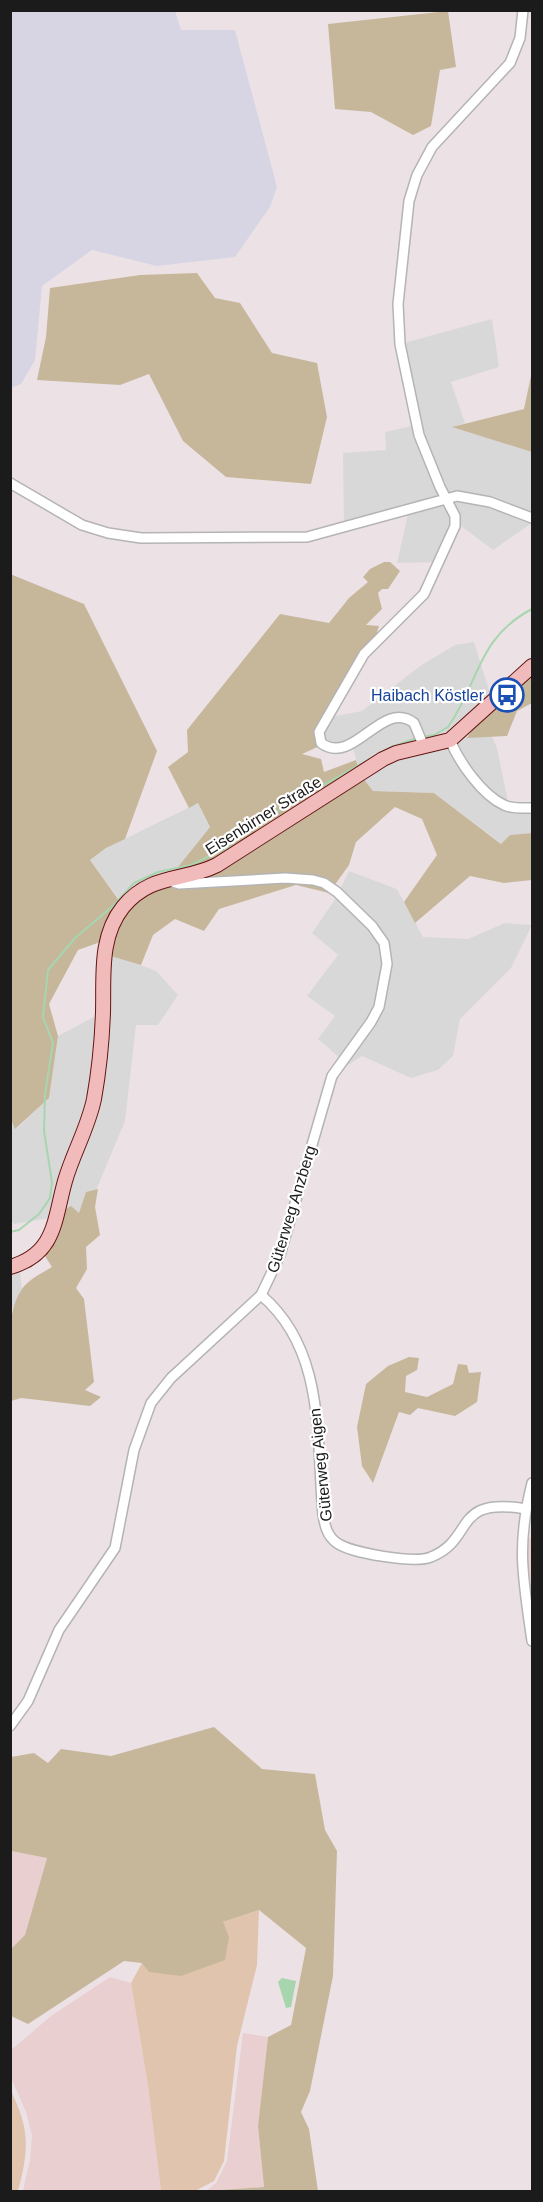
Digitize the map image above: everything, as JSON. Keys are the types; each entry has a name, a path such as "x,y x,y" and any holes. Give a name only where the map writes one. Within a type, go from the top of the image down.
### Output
{"main road":[{"name":"Eisenbirner Straße","path":"10,1267 30,1260 46,1244 67,1176 87,1125 98,1067 104,954 112,926 124,906 156,882 207,870 383,759 422,741 450,740 532,666"}],"street":[{"path":"422,741 411,721 400,717 387,720 352,743 341,747 324,745 318,736 323,721 337,704 364,654 414,607 430,583 456,521 419,435 399,332 398,304 409,201 417,175 432,147 510,63 517,51 523,10"},
{"path":"10,483 82,525 126,537 166,540 307,537 445,498 465,497 490,502 532,518"},
{"path":"450,740 463,767 497,801 511,807 532,808"},
{"name":"Güterweg Anzberg","path":"10,1726 27,1701 59,1630 115,1548 134,1450 151,1403 171,1378 261,1295 280,1255 332,1076 371,1023 379,1007 386,972 386,951 380,935 324,883 285,878 178,884 172,882 170,877"},
{"name":"Güterweg Aigen","path":"261,1295 293,1332 308,1366 322,1515 328,1534 336,1542 363,1552 410,1559 427,1559 447,1547 478,1511 501,1506 526,1509"},
{"path":"532,1483 526,1509 521,1555 532,1641"}],"shaded area":[{"path":"11,10 175,11 181,30 235,30 277,187 270,207 235,257 157,266 92,250 42,286 35,360 21,384 11,388"},
{"path":"448,11 456,67 440,70 431,126 413,135 371,112 335,109 328,24"},
{"path":"197,273 215,298 240,303 272,353 317,363 327,417 311,484 226,477 183,441 149,374 120,385 37,380 46,337 50,288 140,275"},
{"path":"492,319 499,367 451,382 465,423 453,427 532,452 532,523 493,550 457,523 442,562 397,563 409,509 344,528 343,453 386,450 385,432 416,425 400,344"},
{"path":"532,371 532,452 452,427 524,409"},
{"path":"384,562 390,562 400,571 388,589 382,589 378,593 382,609 366,625 379,626 375,639 320,733 324,744 302,754 321,759 324,772 356,760 360,774 373,791 434,793 501,844 510,835 532,833 532,880 504,883 470,876 415,923 404,902 437,855 422,819 395,807 356,842 349,865 329,893 296,885 219,909 204,931 175,919 153,935 141,965 104,954 106,940 78,950 49,1004 58,1036 49,1098 15,1129 10,1117 10,574 84,604 157,751 125,839 106,848 90,860 123,906 170,877 210,827 198,803 189,808 168,767 188,752 187,730 280,614 329,623 349,598 368,582 363,577 370,569"},
{"path":"474,642 492,700 480,711 497,748 509,806 532,808 532,833 510,835 502,844 434,793 373,791 360,774 352,744 343,748 321,742 325,718 362,711 420,666 455,645"},
{"path":"532,671 532,703 517,711 507,736 467,738 482,714"},
{"path":"198,803 210,827 170,877 124,906 90,860 106,848"},
{"path":"349,871 397,889 423,937 468,939 505,923 532,925 511,968 460,1019 453,1056 438,1070 411,1078 362,1056 348,1065 318,1039 335,1016 307,996 338,955 312,933 336,898"},
{"path":"104,954 115,955 156,971 178,995 158,1025 136,1025 125,1121 87,1212 14,1224 11,1220 10,1117 16,1129 49,1098 58,1036 103,1012"},
{"path":"98,1189 95,1207 100,1235 86,1247 87,1269 76,1288 84,1299 94,1382 85,1390 101,1397 90,1406 21,1398 11,1401 9,1343 12,1313 16,1300 28,1282 52,1267 45,1256 62,1211 71,1206 79,1213 86,1192"},
{"path":"19,1264 22,1289 11,1312 11,1267"},
{"path":"409,1357 419,1358 417,1370 406,1376 405,1392 427,1397 453,1384 458,1364 467,1365 469,1373 481,1372 477,1402 455,1416 418,1408 410,1415 399,1412 373,1483 362,1466 357,1427 366,1384 388,1366"},
{"path":"522,1537 532,1538 532,1647 522,1583"},
{"path":"214,1727 262,1769 315,1774 325,1830 337,1851 333,1976 310,2091 301,2112 309,2129 318,2191 206,2191 264,2187 258,2126 268,2037 291,2025 306,1948 259,1910 223,1922 229,1937 225,1960 181,1976 149,1972 142,1963 124,1961 28,2024 11,2016 11,1949 25,1935 47,1858 11,1851 11,1757 34,1753 48,1763 61,1749 111,1756"},
{"path":"11,1851 47,1858 25,1936 11,1949"},
{"path":"259,1910 257,1965 237,2046 224,2161 214,2181 195,2191 161,2191 148,2086 131,1983 142,1963 223,1922"},
{"path":"110,1977 131,1983 148,2086 161,2191 23,2191 30,2160 32,2135 26,2112 11,2078 10,2051 51,2016"},
{"path":"282,1978 296,1981 291,2007 286,2008 278,1982"},
{"path":"243,2033 268,2037 258,2126 264,2187 206,2191 216,2183 227,2161"},
{"path":"10,2089 17,2103 26,2139 26,2151 18,2191 11,2191"}],"waterway":[{"path":"423,737 434,735 448,727 459,710 490,647 500,633 532,609"},
{"path":"10,1232 19,1230 39,1214 50,1198 52,1182 44,1131 45,1094 53,1043 43,1017 48,970 75,938 113,906 134,883 158,872 191,865 226,848 256,823 391,747 417,738"}],"place":[{"name":"Haibach Köstler","path":"507,695"}]}
